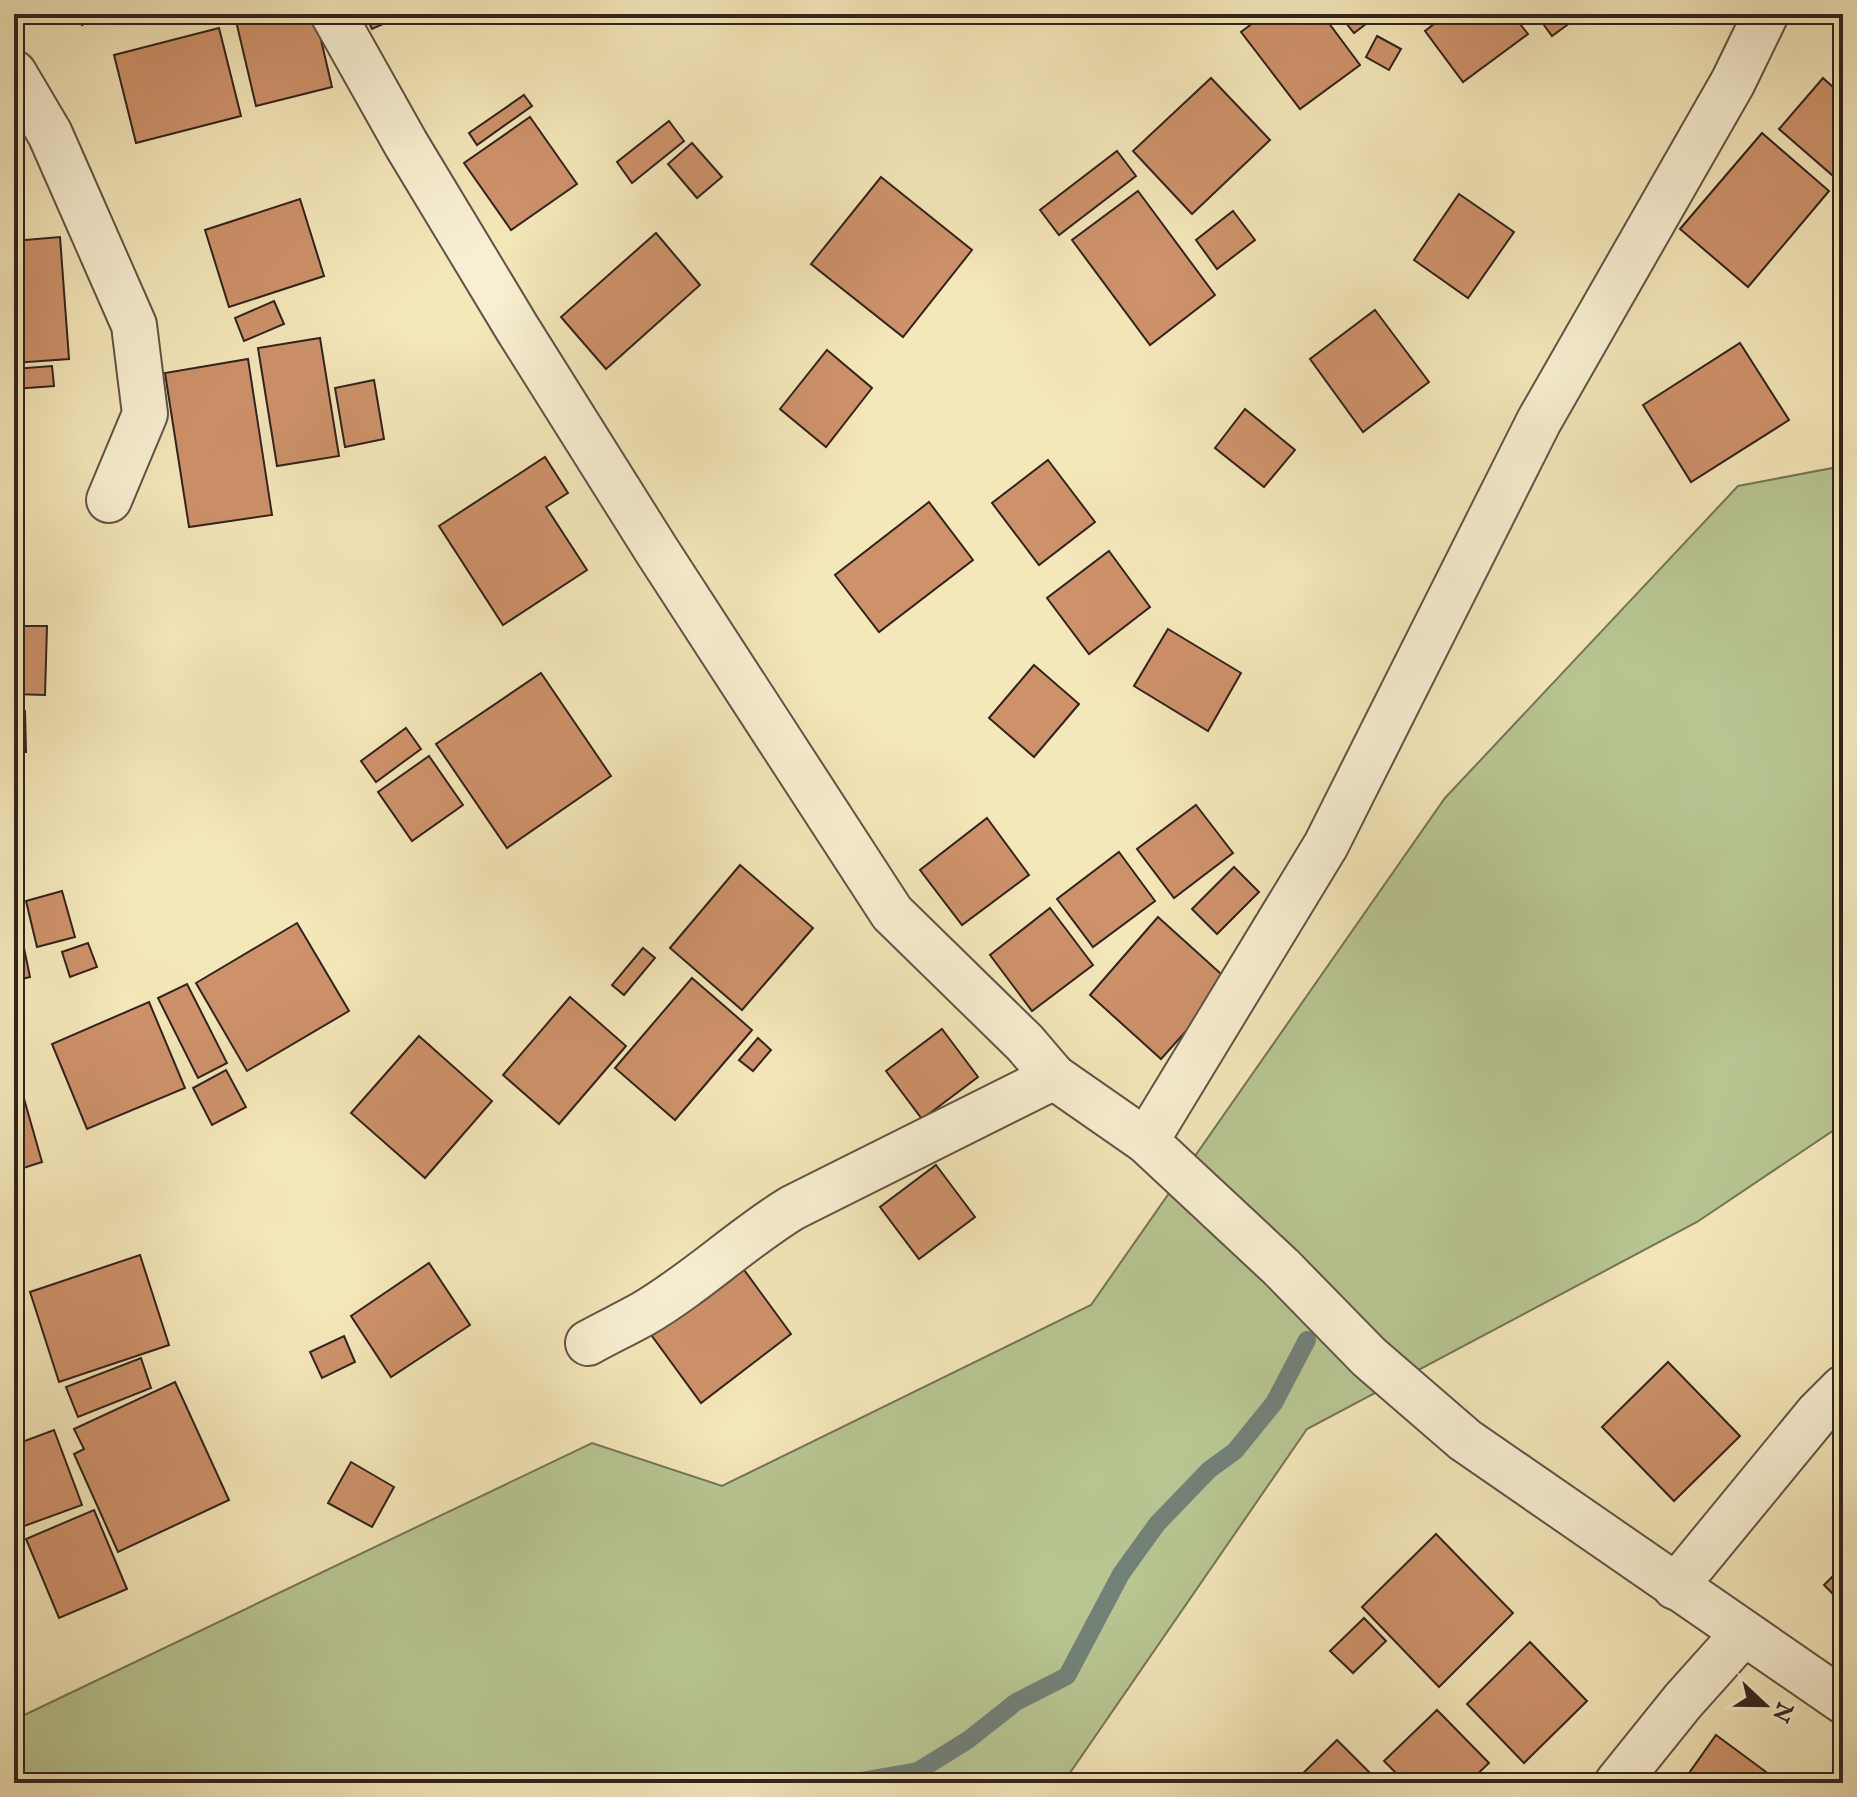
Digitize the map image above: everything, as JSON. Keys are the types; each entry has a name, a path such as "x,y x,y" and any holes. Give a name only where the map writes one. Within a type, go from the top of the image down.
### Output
{"street":[{"path":"333,14 406,144 517,328 657,551 892,913 1025,1043 1054,1077 1146,1141 1281,1267 1369,1357 1465,1440 1843,1701"},
{"path":"1146,1141 1326,845 1539,421 1733,82 1766,14"},
{"path":"14,73 50,134 134,325 145,414 109,500"},
{"path":"588,1343 644,1313 707,1270 752,1233 792,1208 1054,1077"},
{"path":"1675,1587 1818,1413 1843,1388"},
{"path":"1617,1783 1683,1701 1743,1634"}],"green space":[{"path":"1843,466 1843,1124 1697,1222 1307,1429 1063,1783 14,1783 14,1720 592,1443 722,1486 1091,1305 1445,798 1738,486"}],"building":[{"path":"76,14 99,14 99,15 82,25"},
{"path":"264,14 315,14 332,87 256,106 236,21"},
{"path":"365,14 405,14 372,29"},
{"path":"1265,14 1322,14 1360,65 1300,109 1241,32"},
{"path":"1339,14 1379,14 1354,33"},
{"path":"1447,14 1512,14 1528,34 1463,82 1425,31"},
{"path":"1536,14 1582,14 1552,36"},
{"path":"219,28 241,116 136,143 114,55"},
{"path":"1377,36 1401,49 1389,70 1366,57"},
{"path":"1211,78 1270,140 1192,214 1133,151"},
{"path":"1823,78 1843,96 1843,163 1832,175 1779,129"},
{"path":"524,95 532,106 477,145 469,133"},
{"path":"530,117 577,184 511,230 464,163"},
{"path":"669,121 684,141 632,183 617,162"},
{"path":"1762,133 1829,191 1748,287 1680,229"},
{"path":"692,143 722,177 697,198 668,164"},
{"path":"1117,151 1136,176 1059,235 1040,210"},
{"path":"881,177 972,250 903,337 811,264"},
{"path":"1138,191 1215,295 1150,345 1072,240"},
{"path":"1459,194 1514,232 1468,298 1414,260"},
{"path":"300,199 324,276 229,307 205,230"},
{"path":"1233,211 1255,240 1217,269 1196,240"},
{"path":"656,233 700,285 606,369 561,317"},
{"path":"60,237 69,359 14,363 14,241"},
{"path":"274,301 284,324 244,341 235,318"},
{"path":"1375,310 1429,382 1363,432 1310,359"},
{"path":"320,338 339,456 277,466 258,348"},
{"path":"1740,343 1789,420 1691,482 1643,405"},
{"path":"827,350 872,388 826,447 780,409"},
{"path":"248,359 272,515 189,527 165,373"},
{"path":"52,366 54,386 14,389 14,369"},
{"path":"374,380 384,439 345,447 335,388"},
{"path":"1245,409 1295,450 1264,487 1215,448"},
{"path":"545,457 568,493 546,507 587,570 503,625 439,526"},
{"path":"1048,460 1095,522 1039,565 992,503"},
{"path":"929,502 973,560 879,632 835,575"},
{"path":"1109,551 1150,607 1089,654 1047,598"},
{"path":"14,626 47,626 45,695 14,694"},
{"path":"1168,629 1241,673 1208,731 1134,686"},
{"path":"1034,665 1079,704 1034,757 989,718"},
{"path":"541,673 611,776 507,848 436,744"},
{"path":"14,711 25,711 26,752 14,752"},
{"path":"406,728 421,749 376,782 361,761"},
{"path":"429,756 463,805 412,841 378,792"},
{"path":"1196,805 1233,853 1174,898 1137,849"},
{"path":"987,818 1029,875 962,925 920,870"},
{"path":"1119,852 1155,901 1093,947 1057,899"},
{"path":"740,865 813,928 742,1010 670,948"},
{"path":"1234,867 1259,892 1217,934 1192,909"},
{"path":"62,891 75,937 37,947 26,901"},
{"path":"14,900 30,977 14,981"},
{"path":"1050,908 1093,965 1032,1011 990,955"},
{"path":"1158,917 1230,982 1161,1059 1090,995"},
{"path":"297,923 349,1011 247,1071 196,983"},
{"path":"88,943 97,967 70,977 62,952"},
{"path":"643,948 655,958 624,995 612,985"},
{"path":"692,978 752,1030 675,1120 615,1068"},
{"path":"187,984 227,1063 198,1078 158,998"},
{"path":"570,997 626,1046 559,1124 503,1075"},
{"path":"149,1002 185,1088 87,1129 52,1044"},
{"path":"942,1029 978,1077 922,1119 886,1071"},
{"path":"419,1036 492,1101 425,1178 351,1113"},
{"path":"758,1038 771,1050 753,1071 739,1060"},
{"path":"14,1068 42,1162 14,1171"},
{"path":"226,1070 246,1107 212,1125 193,1088"},
{"path":"936,1165 975,1217 919,1259 880,1207"},
{"path":"140,1255 169,1345 59,1382 30,1292"},
{"path":"429,1263 470,1325 391,1377 351,1316"},
{"path":"739,1263 791,1334 701,1403 649,1332"},
{"path":"344,1336 355,1362 322,1378 310,1352"},
{"path":"141,1358 151,1388 78,1417 66,1387"},
{"path":"1668,1362 1740,1436 1674,1501 1602,1427"},
{"path":"175,1382 229,1500 118,1552 74,1454 84,1449 74,1429"},
{"path":"54,1430 82,1505 16,1529 14,1445"},
{"path":"351,1462 394,1487 372,1527 328,1503"},
{"path":"94,1510 127,1589 59,1618 26,1539"},
{"path":"1436,1534 1513,1613 1439,1687 1362,1607"},
{"path":"1843,1566 1843,1604 1824,1585"},
{"path":"1364,1618 1386,1641 1353,1673 1330,1651"},
{"path":"1530,1642 1587,1701 1524,1763 1467,1704"},
{"path":"1437,1710 1489,1763 1468,1783 1406,1783 1384,1761"},
{"path":"1716,1735 1781,1783 1682,1783"},
{"path":"1337,1740 1374,1777 1368,1783 1293,1783"}],"waterway":[{"path":"849,1783 918,1771 968,1740 1016,1702 1067,1676 1121,1574 1157,1524 1209,1470 1235,1451 1274,1403 1307,1340"}]}
